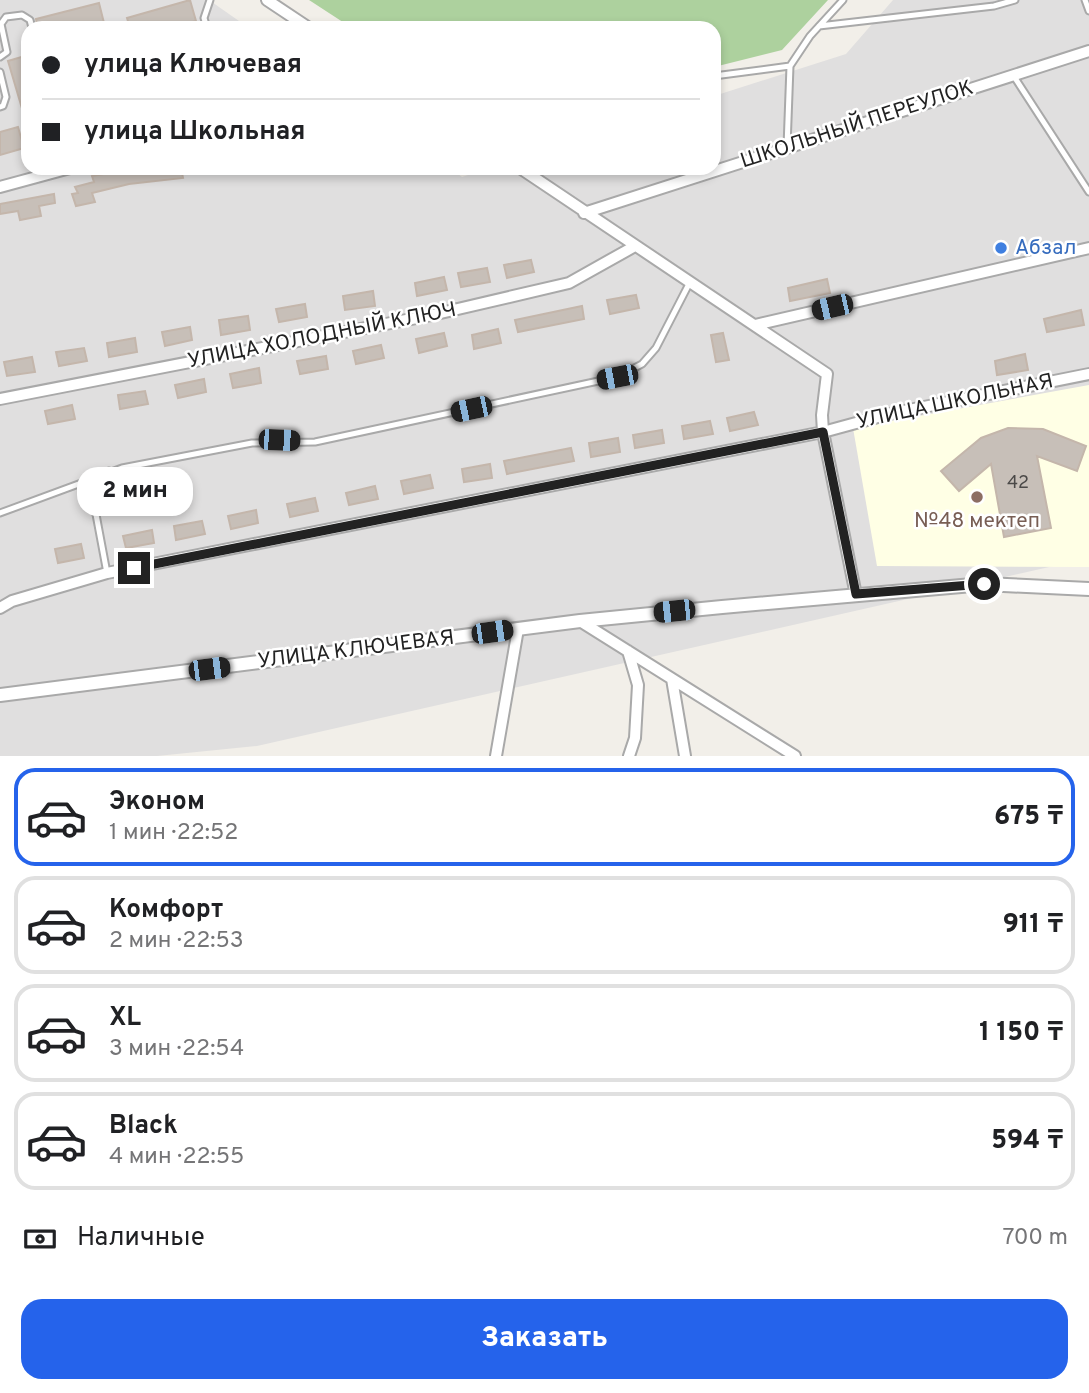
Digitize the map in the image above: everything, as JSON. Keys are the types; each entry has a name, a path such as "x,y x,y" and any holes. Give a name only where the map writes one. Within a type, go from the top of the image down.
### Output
{"street":[{"path":"267,0 298,21"},
{"name":"ШКОЛЬНЫЙ ПЕРЕУЛОК","path":"721,169 1089,51"},
{"path":"0,187 40,175"},
{"path":"530,175 827,374 822,415 823,432 856,594"},
{"name":"ШКОЛЬНЫЙ ПЕРЕУЛОК","path":"584,213 703,175"},
{"name":"УЛИЦА ХОЛОДНЫЙ КЛЮЧ","path":"0,399 432,315 569,283 635,246"},
{"path":"755,325 1089,248"},
{"name":"УЛИЦА ШКОЛЬНАЯ","path":"0,608 12,601 107,573 823,432 889,414 1089,373"},
{"name":"УЛИЦА КЛЮЧЕВАЯ","path":"0,695 580,621 856,594 984,584 1089,589"},
{"path":"580,621 795,756"},
{"path":"496,756 518,629"},
{"path":"628,651 638,685 635,738 629,756"},
{"path":"672,679 685,756"}],"lane":[{"path":"205,21 210,0"},
{"path":"787,148 790,66 818,26 843,0"},
{"path":"818,26 993,6 1015,0"},
{"path":"1085,0 1089,11"},
{"path":"0,57 7,52 1,24 6,17 22,15 30,21"},
{"path":"721,75 790,66"},
{"path":"0,72 6,97 0,107"},
{"path":"1013,75 1089,192"},
{"path":"0,513 109,471 252,443 327,439 617,377 642,365 656,348 690,282"},
{"path":"107,573 92,493 109,471"}],"shaded area":[{"path":"0,0 209,0 239,21 21,21 21,175 462,177 721,175 721,94 846,54 893,0 1089,0 1089,558 257,746 157,756 0,756"},
{"name":"№48 мектеп","path":"1089,385 1089,567 877,566 853,428"}],"green space":[{"path":"309,0 828,0 782,50 721,65 721,21 341,21"}],"building":[{"path":"190,0 196,21 128,21 127,18"},
{"path":"99,3 104,21 36,21"},
{"path":"21,57 21,105 8,61"},
{"path":"18,127 21,149 0,155 0,132"},
{"path":"182,175 183,178 129,184 92,193 95,202 76,206 72,194 78,193 75,187 94,182 92,176"},
{"path":"54,194 55,203 39,206 41,216 20,220 18,211 0,214 0,204"},
{"path":"531,260 534,272 507,278 504,265"},
{"path":"487,268 490,282 461,287 458,273"},
{"path":"444,277 447,290 417,296 415,283"},
{"path":"827,279 830,293 790,301 788,288"},
{"path":"373,291 375,306 345,310 343,296"},
{"path":"636,295 639,308 610,314 607,300"},
{"path":"305,304 307,317 279,322 276,309"},
{"path":"582,306 584,319 518,332 515,320"},
{"path":"1081,310 1084,325 1047,332 1044,319"},
{"path":"248,316 250,330 221,335 219,320"},
{"path":"190,327 192,340 165,346 162,332"},
{"path":"498,329 501,343 474,349 472,335"},
{"path":"444,333 447,346 419,353 416,339"},
{"path":"723,333 729,360 716,362 711,335"},
{"path":"135,338 137,352 109,357 107,343"},
{"path":"381,345 384,358 356,364 353,351"},
{"path":"84,348 87,361 59,366 56,352"},
{"path":"1025,354 1028,370 997,375 995,361"},
{"path":"326,356 328,369 300,374 297,361"},
{"path":"32,357 35,372 7,376 4,362"},
{"path":"259,368 261,383 233,388 230,374"},
{"path":"204,379 206,392 178,398 175,385"},
{"path":"145,391 148,404 120,409 118,395"},
{"path":"72,405 75,419 48,424 45,411"},
{"path":"754,412 758,425 730,431 727,418"},
{"path":"710,421 713,434 684,439 682,426"},
{"path":"1008,428 1043,429 1086,446 1077,471 1037,456 1051,528 1004,537 991,464 959,491 941,471 981,438"},
{"path":"662,430 664,443 635,448 633,435"},
{"path":"618,438 620,452 591,457 589,443"},
{"path":"571,448 574,461 507,474 504,461"},
{"path":"490,464 492,478 464,482 462,469"},
{"path":"430,475 433,488 404,494 401,481"},
{"path":"375,486 378,499 349,505 346,493"},
{"path":"315,498 318,511 290,517 287,504"},
{"path":"256,510 258,523 231,529 228,516"},
{"path":"202,521 205,534 176,540 174,526"},
{"path":"152,530 154,543 126,548 123,536"},
{"path":"81,544 84,558 58,563 55,549"}],"place":[{"name":"Абзал","path":"1001,248"},
{"name":"№48 мектеп","path":"977,497"}],"route":[{"path":"134,568 823,432 856,594 984,584"}]}
